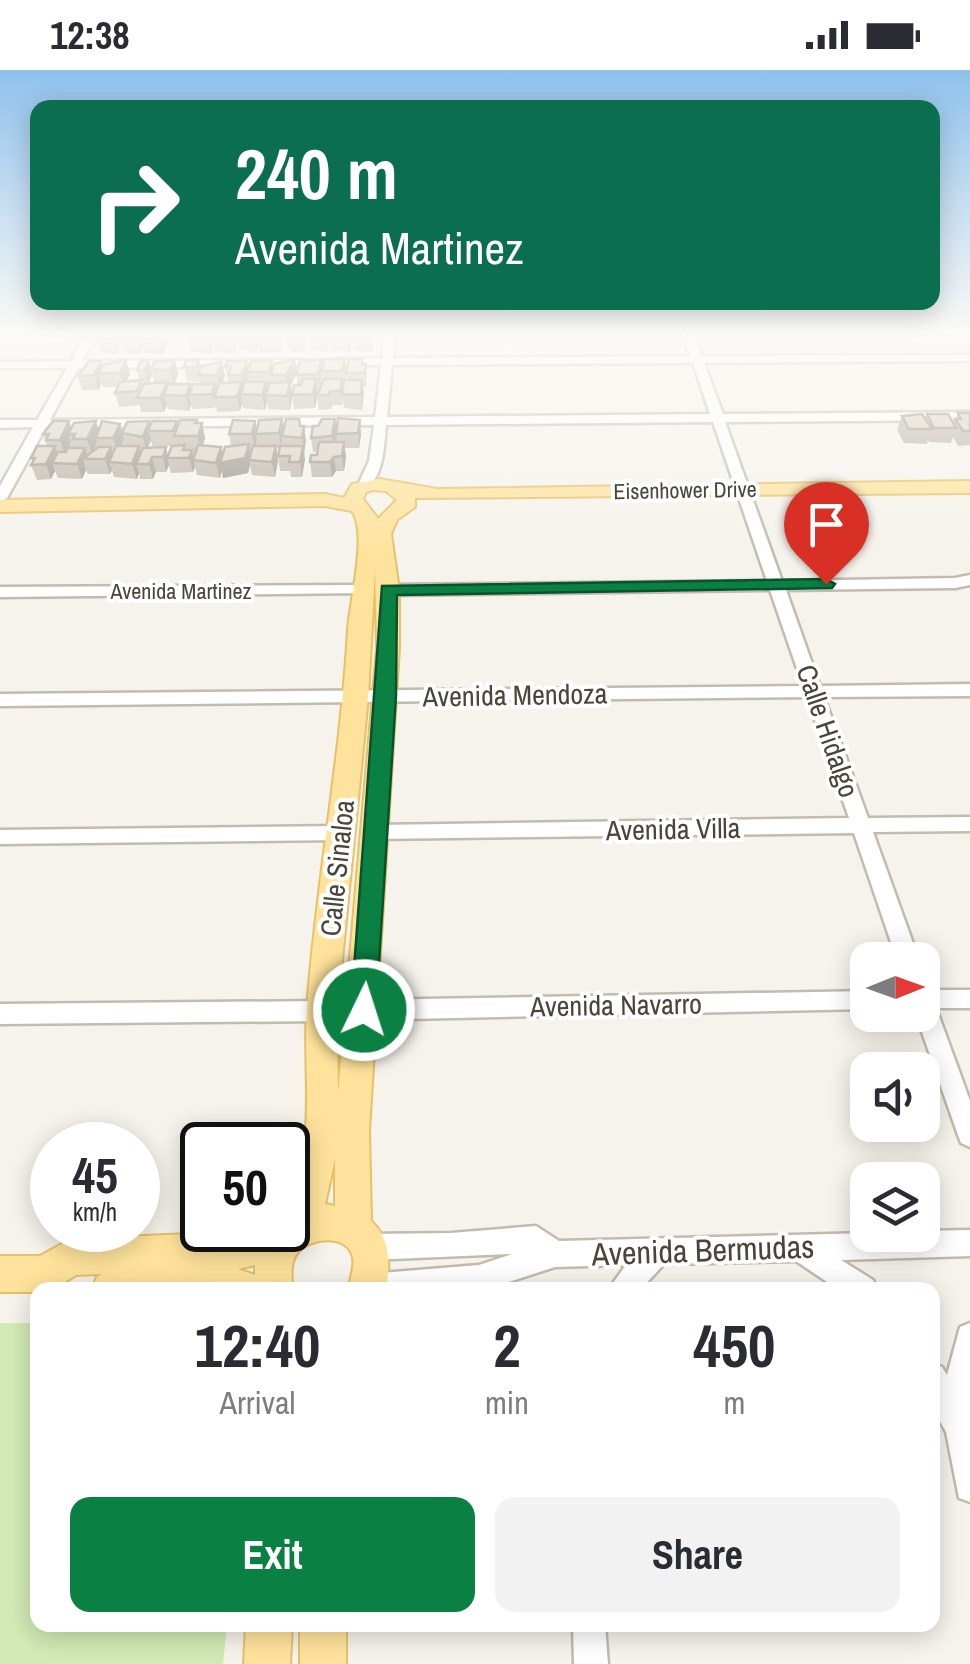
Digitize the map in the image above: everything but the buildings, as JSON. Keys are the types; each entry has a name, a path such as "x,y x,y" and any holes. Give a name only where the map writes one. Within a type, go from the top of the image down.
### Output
{"main road":[{"name":"Eisenhower Drive","path":"399,499 970,487"},
{"name":"Eisenhower Drive","path":"744,494 970,495"},
{"path":"0,496 399,499"},
{"name":"Calle Sinaloa","path":"310,1182 322,1142 322,1011 356,697 361,590 372,525 360,498"},
{"path":"0,506 399,499"},
{"name":"Calle Sinaloa","path":"369,1282 372,1260 361,1237 352,1131 386,696 388,590 382,534 399,499"},
{"path":"310,1227 329,1220 361,1237"},
{"path":"0,1274 51,1282 71,1257 235,1252"},
{"name":"Calle Sinaloa","path":"273,1282 273,1264 281,1252"},
{"path":"267,1664 269,1632"},
{"path":"322,1664 323,1632"}],"street":[{"path":"0,496 50,407"},
{"name":"Calle Sinaloa","path":"360,498 376,461 382,407"},
{"name":"Calle Hidalgo","path":"714,407 902,942"},
{"path":"0,424 970,416"},
{"path":"376,461 399,499"},
{"path":"388,590 970,580"},
{"name":"Avenida Martinez","path":"0,592 361,590"},
{"name":"Avenida Mendoza","path":"0,700 970,690"},
{"name":"Avenida Villa","path":"376,832 970,824"},
{"path":"0,837 341,832"},
{"path":"940,1000 970,999"},
{"name":"Avenida Navarro","path":"364,1010 850,1000"},
{"path":"0,1014 322,1011"},
{"path":"933,1032 970,1135"},
{"name":"Avenida Bermudas","path":"361,1237 536,1239 556,1254"},
{"name":"Avenida Bermudas","path":"488,1282 556,1254 970,1243"},
{"path":"798,1248 853,1282"},
{"path":"629,1282 658,1250"},
{"path":"970,1336 960,1368 957,1424 970,1487"},
{"path":"940,1393 957,1424"},
{"path":"589,1632 591,1664"}],"green space":[{"path":"0,1323 30,1323 30,1632 226,1632 223,1664 0,1664"}],"route":[{"path":"364,1010 386,696 388,590 826,584"}]}
